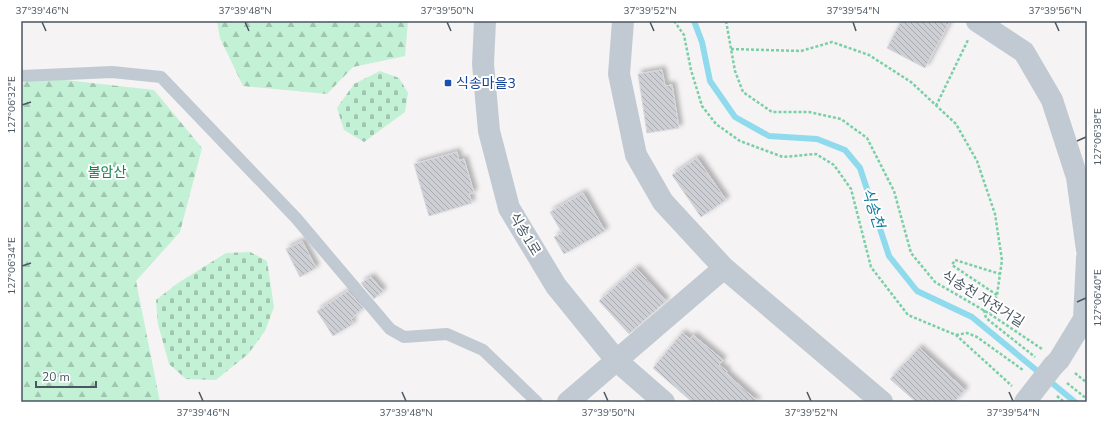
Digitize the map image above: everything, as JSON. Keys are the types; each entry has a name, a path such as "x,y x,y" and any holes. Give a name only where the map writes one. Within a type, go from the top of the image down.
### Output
{"street":[{"name":"식송1로","path":"486,21 483,64 488,131 509,208 556,286 617,361 664,402"},
{"path":"623,21 619,74 636,155 663,202 724,268 882,402"},
{"path":"978,21 1024,52 1052,100 1082,176 1087,250"},
{"path":"1021,397 1056,363 1084,319 1087,258"},
{"path":"568,402 724,268"}],"lane":[{"path":"21,76 112,72 161,77 296,218 390,329 404,337 447,334 483,350 537,402"}],"path":[{"path":"674,21 684,35 691,70 702,106 716,124 740,141 783,157 816,154 834,165 851,188 871,267 908,315 956,335 1021,397"},
{"name":"식송천 자전거길","path":"726,21 735,71 743,92 772,112 809,112 841,119 867,138 894,191 911,252 935,282 990,314 1056,363 1087,383"},
{"path":"936,106 978,21"},
{"path":"731,49 801,51 832,42 869,55 912,82 956,124 977,161 995,214 1002,260 997,295 990,314"},
{"path":"997,295 952,265 955,260 1000,274"},
{"path":"956,335 967,333 977,337 1025,372"},
{"path":"1053,393 1064,402"}],"green space":[{"path":"217,21 408,21 405,56 353,67 327,94 243,86 220,38"},
{"path":"380,71 399,78 408,93 405,112 364,142 344,130 337,108 354,84"},
{"name":"불암산","path":"39,77 154,90 202,148 180,232 136,281 160,402 21,402 21,84"},
{"path":"250,252 267,261 274,307 265,331 248,354 216,380 186,379 169,364 158,324 156,300 178,283 226,253"}],"building":[{"path":"901,21 950,21 925,68 887,48"},
{"path":"662,70 665,86 672,85 679,128 647,133 638,74"},
{"path":"457,152 459,161 464,159 474,193 469,194 472,203 429,216 414,164"},
{"path":"697,158 726,200 701,217 672,175"},
{"path":"583,193 605,231 564,254 554,237 562,233 550,212"},
{"path":"302,241 316,268 300,277 286,249"},
{"path":"636,268 666,301 629,334 599,301"},
{"path":"371,277 383,291 374,299 361,283"},
{"path":"348,291 363,308 351,319 353,324 333,336 317,311"},
{"path":"682,333 690,339 693,335 723,360 719,365 758,402 692,402 653,368"},
{"path":"919,348 965,390 954,402 916,402 890,379"}],"waterway":[{"name":"식송천","path":"694,21 702,42 710,81 735,117 769,136 817,139 845,150 860,168 889,256 917,291 972,317 1075,402"}],"place":[{"name":"식송마을3","path":"448,83"}]}
